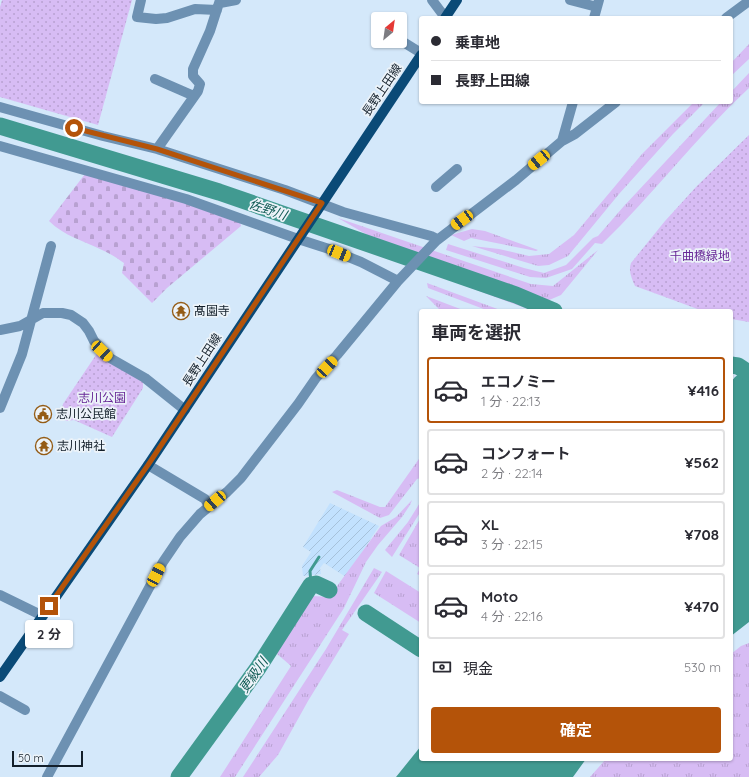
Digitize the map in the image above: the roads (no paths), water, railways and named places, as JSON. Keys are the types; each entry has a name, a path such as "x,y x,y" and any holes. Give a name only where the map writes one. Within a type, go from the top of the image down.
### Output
{"main road":[{"path":"447,16 457,0"},
{"name":"長野上田線","path":"0,677 148,465 419,57"}],"street":[{"path":"141,0 137,17 156,19 167,18 195,9 236,0"},
{"path":"432,0 445,16"},
{"path":"570,0 598,4 595,16"},
{"path":"729,16 749,1"},
{"path":"157,149 194,96 200,84 193,76 193,69 210,31 219,4"},
{"path":"407,45 419,53"},
{"path":"154,79 194,96"},
{"path":"562,141 571,104"},
{"path":"47,777 163,562 180,537 209,506 227,492 241,478 316,378 337,356 400,279 436,240 516,180 562,141 575,134 613,104"},
{"path":"0,106 103,136 157,149 321,205 431,236 436,240"},
{"path":"0,146 186,199 299,237 400,279"},
{"path":"436,187 457,169"},
{"path":"0,408 22,354 51,246"},
{"path":"0,330 20,326 43,313 62,313 71,316 83,323 94,341 110,358 145,378 185,410"},
{"path":"148,465 205,499 209,506"},
{"path":"0,595 43,616"},
{"path":"0,696 25,710"}],"waterway":[{"name":"佐野川","path":"0,126 219,192 516,295 549,309"},
{"name":"佐野川","path":"733,365 738,366 749,373"},
{"path":"311,585 310,571 319,557"},
{"name":"更級川","path":"179,777 258,668 311,585 316,584 329,590"},
{"name":"更級川","path":"366,613 419,648"}],"place":[{"name":"髙園寺","path":"181,311"},
{"name":"志川公民館","path":"43,414"},
{"name":"志川神社","path":"44,446"}],"park label":[{"name":"千曲橋緑地","path":"700,256"},
{"name":"志川公園","path":"102,398"}]}
